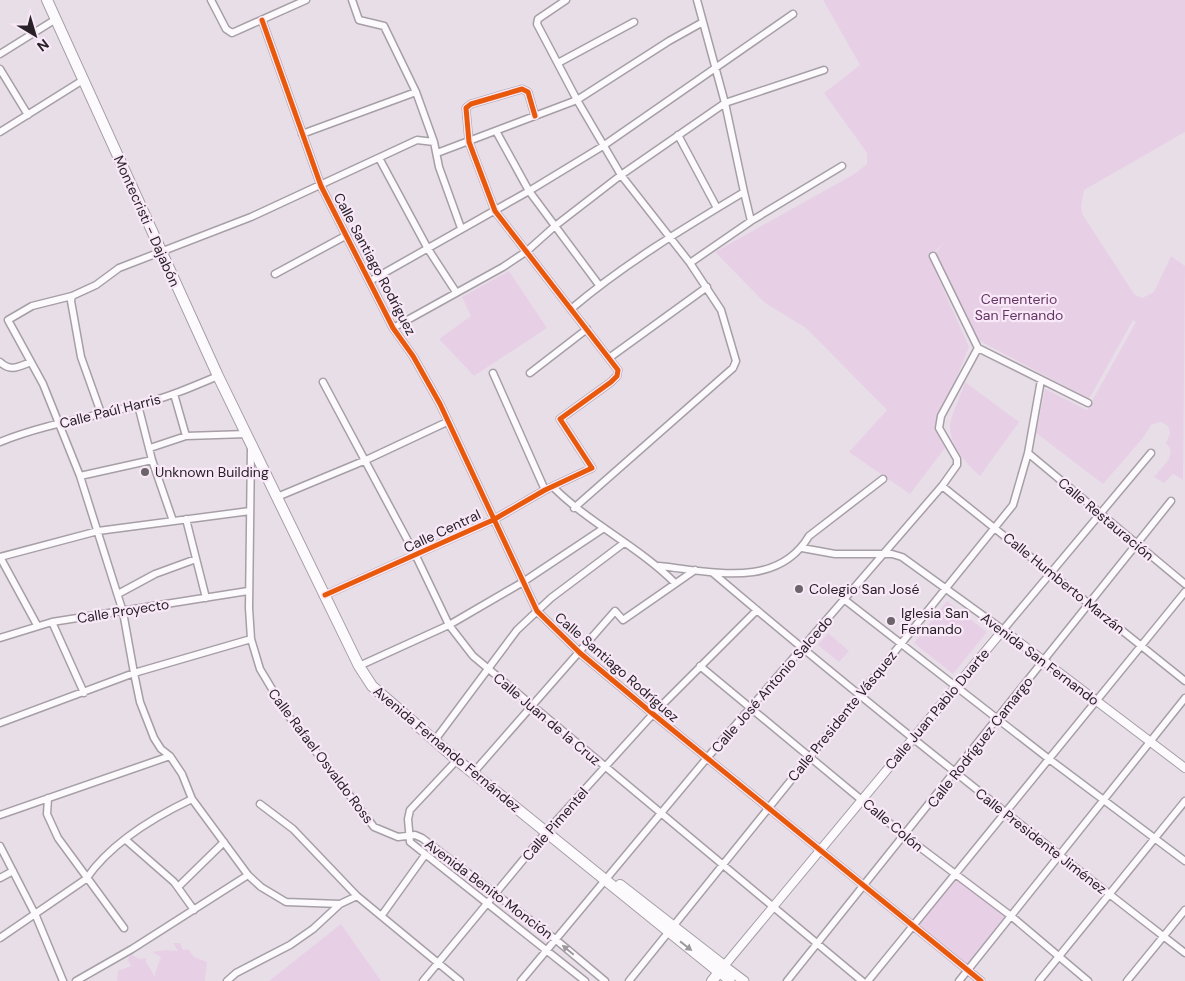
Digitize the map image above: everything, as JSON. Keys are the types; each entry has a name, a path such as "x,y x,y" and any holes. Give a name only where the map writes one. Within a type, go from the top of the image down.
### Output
{"main road":[{"name":"Montecristi - Dajabón","path":"47,0 161,253 249,438"},
{"name":"Avenida Fernando Fernández","path":"249,438 359,666 372,686 457,760 605,878 722,969 744,981"},
{"name":"Avenida Fernando Fernández","path":"722,969 730,981"},
{"path":"712,981 722,969"}],"street":[{"path":"212,0 229,32 232,33 306,0"},
{"path":"352,0 359,20 384,26 416,92 434,142 439,167 461,228"},
{"path":"697,0 725,103 751,221"},
{"path":"561,1 537,22 602,146 621,175 707,287 726,321 736,361 732,368 574,508"},
{"path":"370,280 428,249 461,228 495,211 602,146 793,14"},
{"path":"0,54 56,19"},
{"name":"Calle Santiago Rodríguez","path":"262,20 321,186 393,328 427,380 537,610 580,653 652,714 769,806 981,981"},
{"path":"558,63 634,22"},
{"path":"437,153 577,100 669,41 703,22"},
{"path":"0,69 28,115"},
{"path":"393,328 503,267 527,251 555,226 621,175 725,103 824,70"},
{"path":"0,132 83,80"},
{"path":"535,116 528,92 522,89 468,105 469,142 495,211 609,358 707,287"},
{"path":"302,134 416,92"},
{"path":"496,131 529,191 599,285"},
{"path":"678,135 717,208"},
{"path":"340,904 286,902 261,887 248,875 192,799 182,774 170,756 161,749 146,722 134,673 123,612 80,476 69,454 60,422 8,320 32,306 72,296 96,285 118,268 251,217 417,140 434,142"},
{"path":"379,158 428,249 456,292"},
{"path":"690,263 751,221 842,166"},
{"path":"571,309 599,285 668,238 744,192"},
{"path":"275,274 347,235"},
{"path":"933,256 978,348 1088,403"},
{"path":"72,296 71,301 81,357 101,412"},
{"path":"530,373 587,329"},
{"name":"Calle José Antonio Salcedo","path":"521,981 707,758 942,486 958,459 939,428 941,416 978,348"},
{"name":"Calle Central","path":"325,595 493,520 545,490 592,468 560,419 617,376 618,370 609,358"},
{"path":"0,362 8,369 12,369 31,362"},
{"path":"493,372 545,490"},
{"name":"Calle Paúl Harris","path":"0,442 60,422 138,405 174,394 218,376"},
{"name":"Calle Presidente Vásquez","path":"629,981 724,865 769,806 811,758 1012,505 1028,453 1041,380"},
{"name":"Calle Juan de la Cruz","path":"324,382 416,556 449,625 473,656 862,981"},
{"path":"174,394 186,436"},
{"path":"138,405 152,460 173,521"},
{"path":"277,497 366,460 447,422"},
{"path":"150,448 186,436 249,438"},
{"name":"Calle Rafael Osvaldo Ross","path":"249,438 248,591 250,639 260,669 287,714 374,827 398,837 408,837"},
{"name":"Calle Restauración","path":"1028,453 1185,584"},
{"name":"Calle Juan Pablo Duarte","path":"722,969 955,686 1101,515 1151,453"},
{"path":"80,476 152,460"},
{"path":"658,566 713,573 748,573 775,568 802,548 809,536 883,479"},
{"name":"Calle Humberto Marzán","path":"942,486 1185,681"},
{"path":"553,487 574,508 678,581"},
{"name":"Calle Rodríguez Camargo","path":"787,981 905,836 1171,501"},
{"path":"37,625 0,557 98,531 250,511"},
{"path":"186,519 206,598"},
{"path":"359,666 449,625 523,582 604,528"},
{"path":"435,740 517,630 537,610 624,542"},
{"name":"Avenida San Fernando","path":"802,548 819,552 884,555 902,558 1003,630 1185,768"},
{"path":"118,594 155,574 196,559"},
{"path":"678,581 680,568"},
{"path":"473,773 615,611 623,620 695,570"},
{"name":"Calle Presidente Jiménez","path":"713,573 802,648 1058,856 1185,953"},
{"name":"Calle Proyecto","path":"0,638 37,625 52,622 248,591"},
{"path":"868,981 1185,592"},
{"path":"845,600 1048,759 1185,861"},
{"name":"Calle Pimentel","path":"423,981 547,831 652,714 757,610"},
{"path":"52,622 84,693"},
{"path":"0,722 84,693 134,673 250,639"},
{"name":"Calle Colón","path":"700,666 905,836 1011,916 1088,981"},
{"path":"959,981 1185,698"},
{"path":"0,815 170,756"},
{"path":"408,837 410,810 457,760"},
{"path":"48,798 48,814 58,838 86,879 124,928"},
{"path":"0,938 36,916 86,879 94,867 126,840 165,812 192,799"},
{"path":"1039,981 1185,801"},
{"path":"260,804 293,829 358,896 437,964 460,981"},
{"name":"Avenida Benito Monción","path":"585,981 425,855 410,842 408,837 415,835 422,838 555,939 606,981"},
{"path":"126,840 178,887 194,910"},
{"path":"178,887 224,842"},
{"path":"0,846 36,916 63,981"},
{"path":"382,915 425,855"},
{"path":"0,878 13,871"},
{"path":"76,981 248,875"},
{"path":"227,981 236,973 290,945 313,929 340,904 358,896"},
{"path":"1127,981 1185,910"}],"green space":[{"name":"Cementerio San Fernando","path":"823,0 1185,0 1185,132 1084,190 1081,207 1083,215 1134,294 1142,298 1154,292 1171,256 1185,266 1183,480 1173,474 1164,483 1154,477 1169,459 1171,450 1166,443 1170,433 1168,426 1161,422 1151,425 1143,438 1103,484 1036,433 1045,389 1087,410 1136,322 1133,320 1089,399 978,340 936,252 946,241 929,257 969,347 938,424 940,439 945,448 910,494 849,452 887,410 806,328 765,303 715,252 856,173 867,164 867,153 824,93 860,65"},
{"path":"509,271 547,328 474,376 439,339 471,316 462,297"},
{"path":"965,382 1019,422 980,476 960,454 951,434 952,417"},
{"path":"947,601 987,632 953,674 914,643"},
{"path":"828,633 849,651 839,662 818,645"},
{"path":"955,874 1011,916 967,970 913,926"},
{"path":"341,924 381,981 269,981"},
{"path":"173,943 180,943 183,950 188,949 194,957 207,962 205,981 117,981 118,971 131,966 128,960 130,954 140,959 146,958 146,962 156,978 155,973 161,957 152,952 178,951"}],"cycle path":[{"path":"262,20 321,186 393,328 413,356 440,404 537,611 580,653 653,714 981,981"},
{"path":"325,595 493,520 545,490 592,468 560,419 611,382 617,376 618,370 495,211 469,142 466,108 471,104 522,89 528,92 535,116"}],"place":[{"name":"Unknown Building","path":"145,472"},
{"name":"Colegio San José","path":"799,589"},
{"name":"Iglesia San Fernando","path":"891,621"}]}
